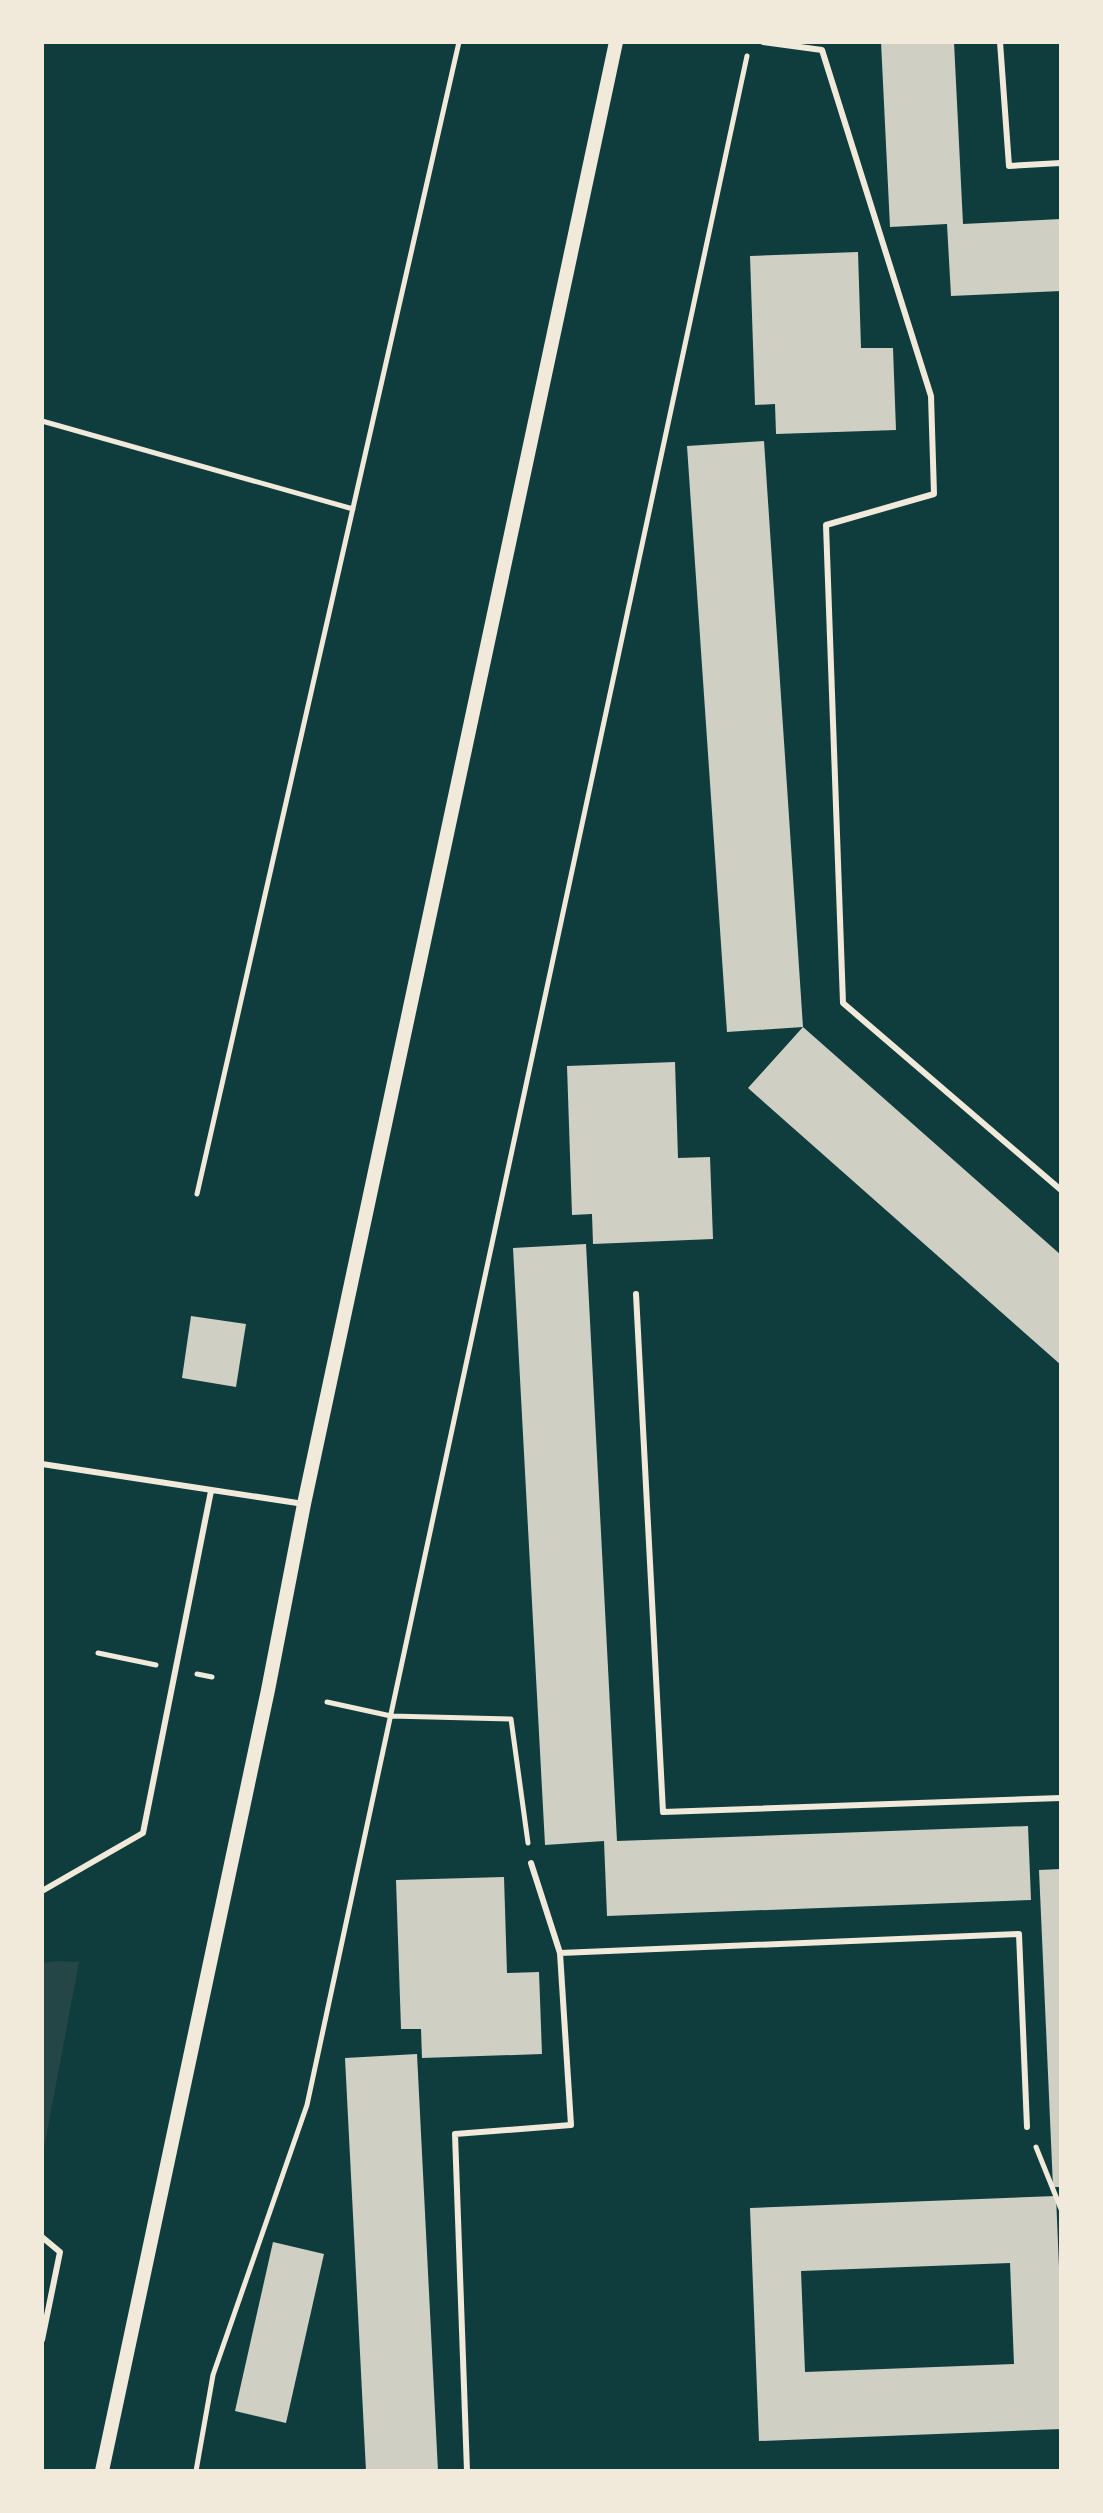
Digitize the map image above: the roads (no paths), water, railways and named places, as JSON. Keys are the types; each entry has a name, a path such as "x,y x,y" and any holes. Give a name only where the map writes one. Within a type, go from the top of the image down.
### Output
{"street":[{"path":"102,2471 268,1690 304,1504 616,42"}],"lane":[{"path":"763,42 822,50 931,396 934,494 826,525 843,1003 1061,1190"},
{"path":"1000,42 1009,166 1061,163"},
{"path":"636,1294 663,1812 1061,1798"},
{"path":"42,1464 304,1504"},
{"path":"42,1891 143,1833 211,1491"},
{"path":"467,2471 455,2134 571,2125 560,1953 531,1863"},
{"path":"560,1953 1019,1934 1027,2127"},
{"path":"42,2237 60,2252 42,2340"}]}
